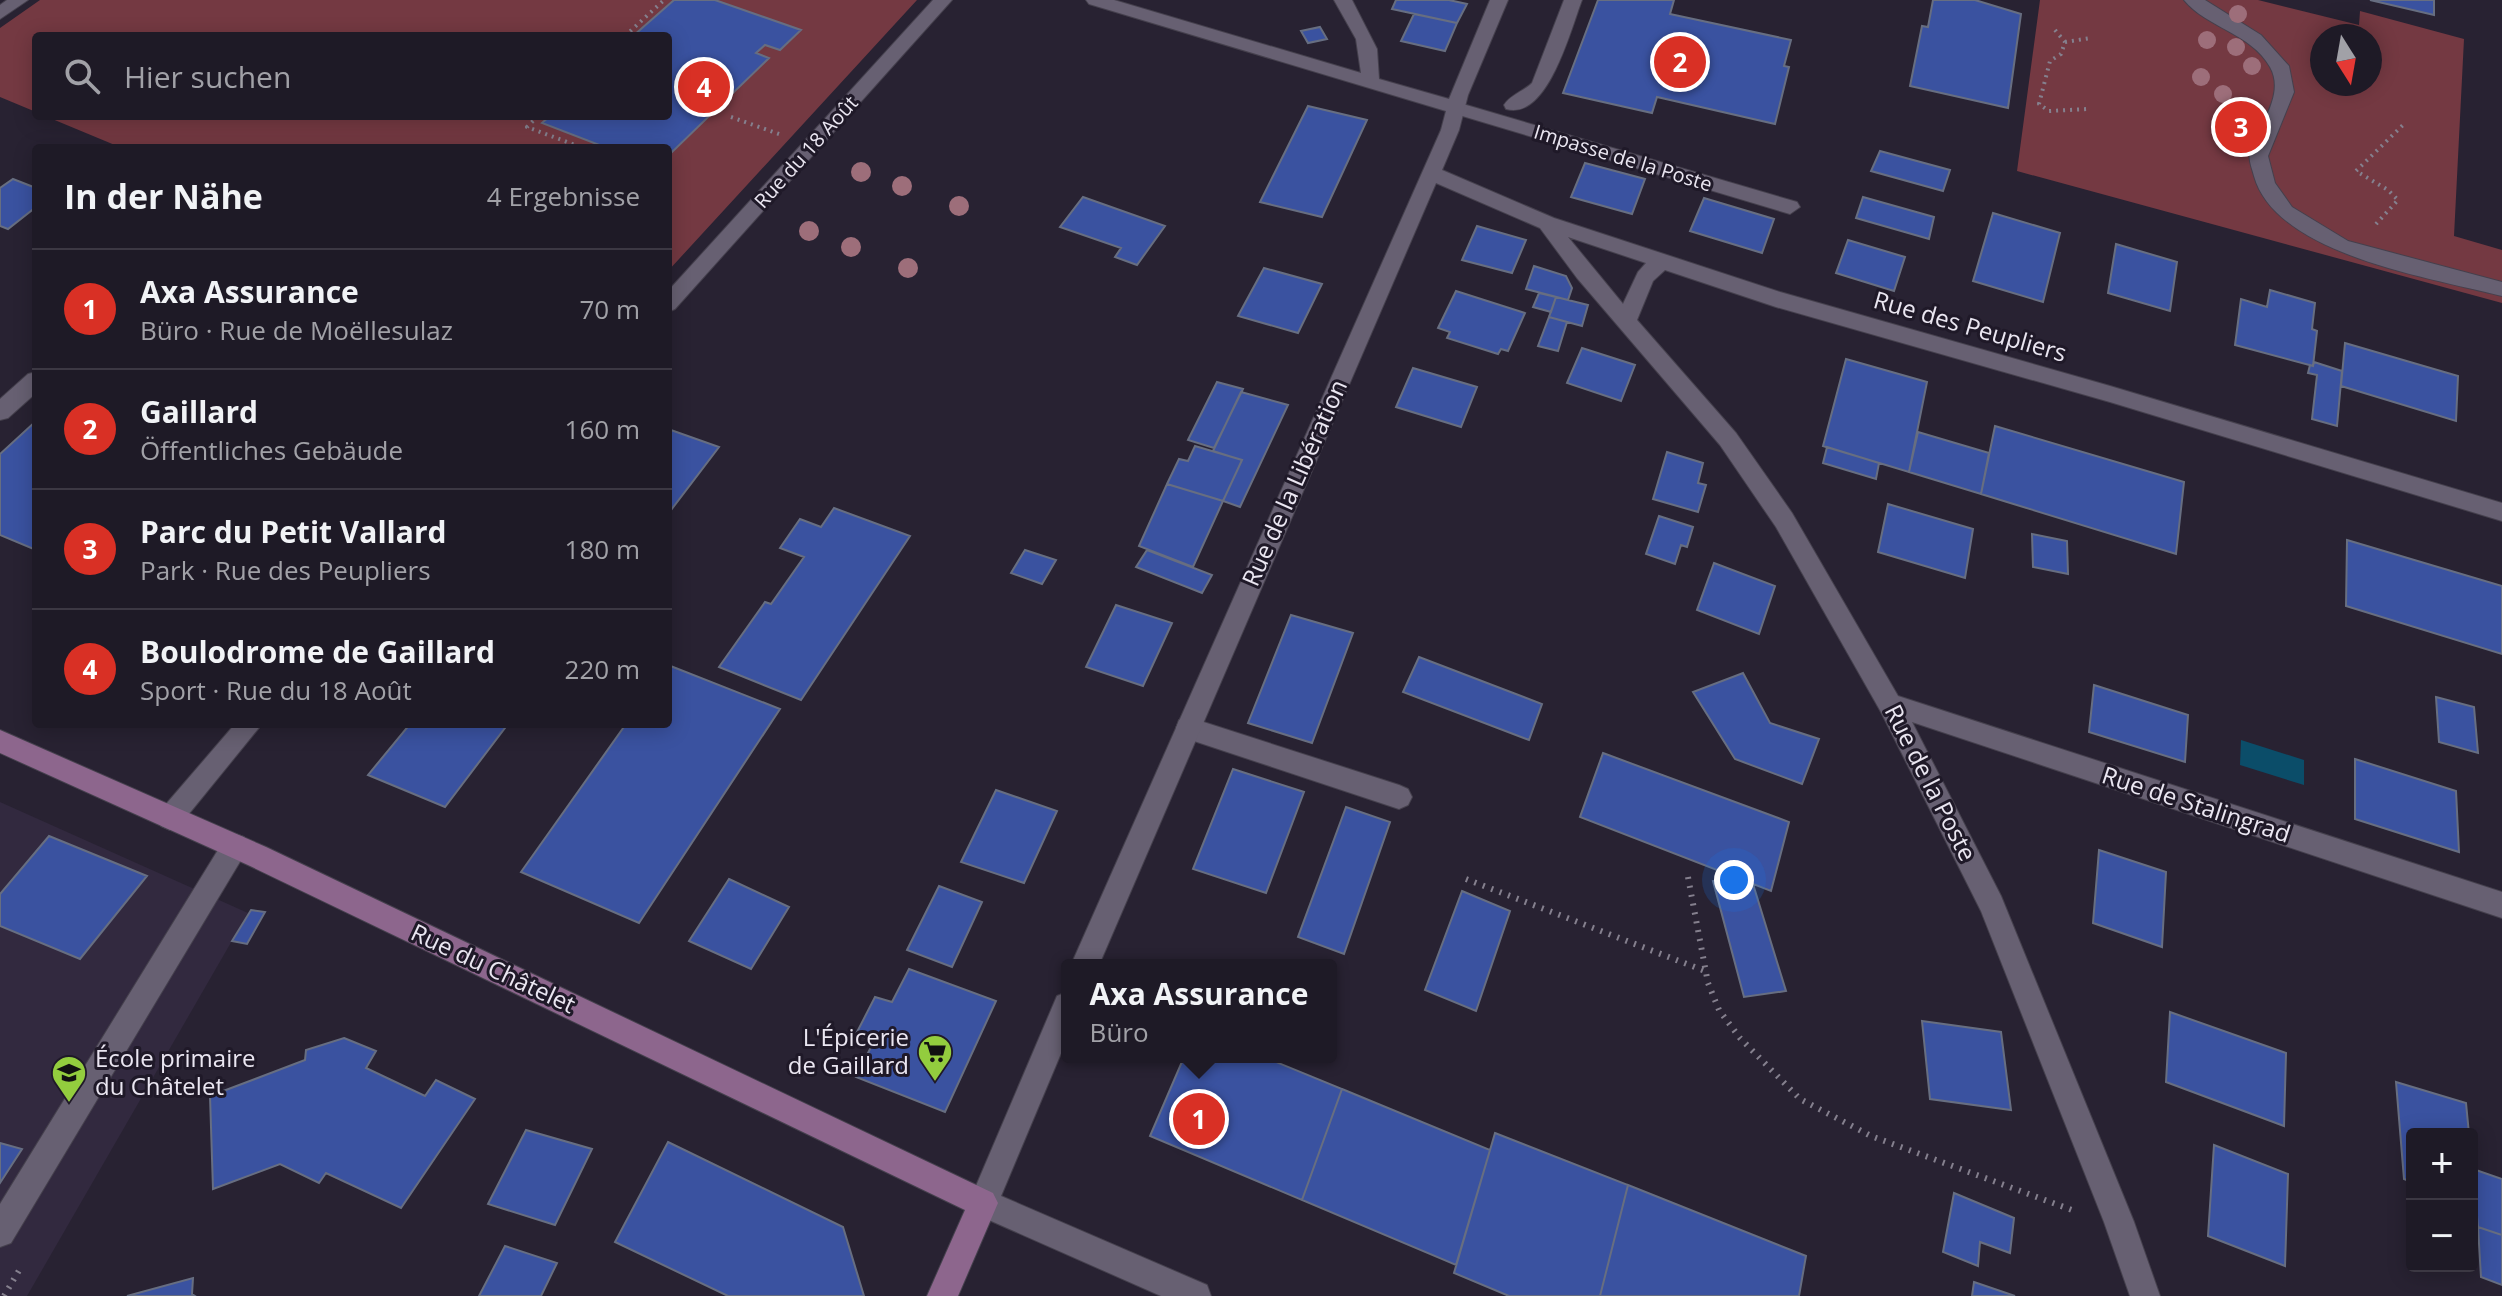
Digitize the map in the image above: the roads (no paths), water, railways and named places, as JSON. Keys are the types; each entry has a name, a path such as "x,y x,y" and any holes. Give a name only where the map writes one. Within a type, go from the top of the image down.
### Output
{"main road":[{"name":"Rue du Châtelet","path":"0,741 235,846 983,1203"},
{"path":"942,1296 983,1203"}],"street":[{"path":"0,13 19,0"},
{"name":"Rue du 18 Août","path":"672,300 943,0"},
{"path":"1095,0 1456,108"},
{"path":"1343,0 1367,42 1373,65 1369,83"},
{"name":"Rue de la Libération","path":"1088,959 1450,130 1499,0"},
{"path":"1513,105 1530,96 1540,85 1573,0"},
{"path":"2193,0 2255,39 2280,66 2285,92 2258,156 2266,184 2285,212 2342,246 2502,289"},
{"name":"Impasse de la Poste","path":"1456,108 1790,207"},
{"name":"Rue des Peupliers","path":"1430,173 1547,223 1776,299 2134,401 2502,512"},
{"name":"Rue de la Poste","path":"1547,223 1584,273 1728,439 1776,508 1890,704 1992,905 2119,1222 2145,1296"},
{"path":"1626,320 1645,277 1661,261"},
{"path":"0,412 32,384"},
{"name":"Rue de Stalingrad","path":"1890,704 2502,905"},
{"path":"170,818 247,728"},
{"path":"1188,728 1399,797"},
{"path":"0,1232 235,846"},
{"path":"1061,1020 983,1203 1196,1296"}],"water":[{"path":"2241,740 2304,760 2304,785 2240,765"}],"place":[{"name":"Gaillard","path":"1680,62"},
{"name":"Boulodrome de Gaillard","path":"704,87"},
{"name":"Parc du Petit Vallard","path":"2241,127"},
{"name":"L'Épicerie de Gaillard","path":"935,1083"},
{"name":"École primaire du Châtelet","path":"69,1104"},
{"name":"Axa Assurance","path":"1199,1119"}]}
